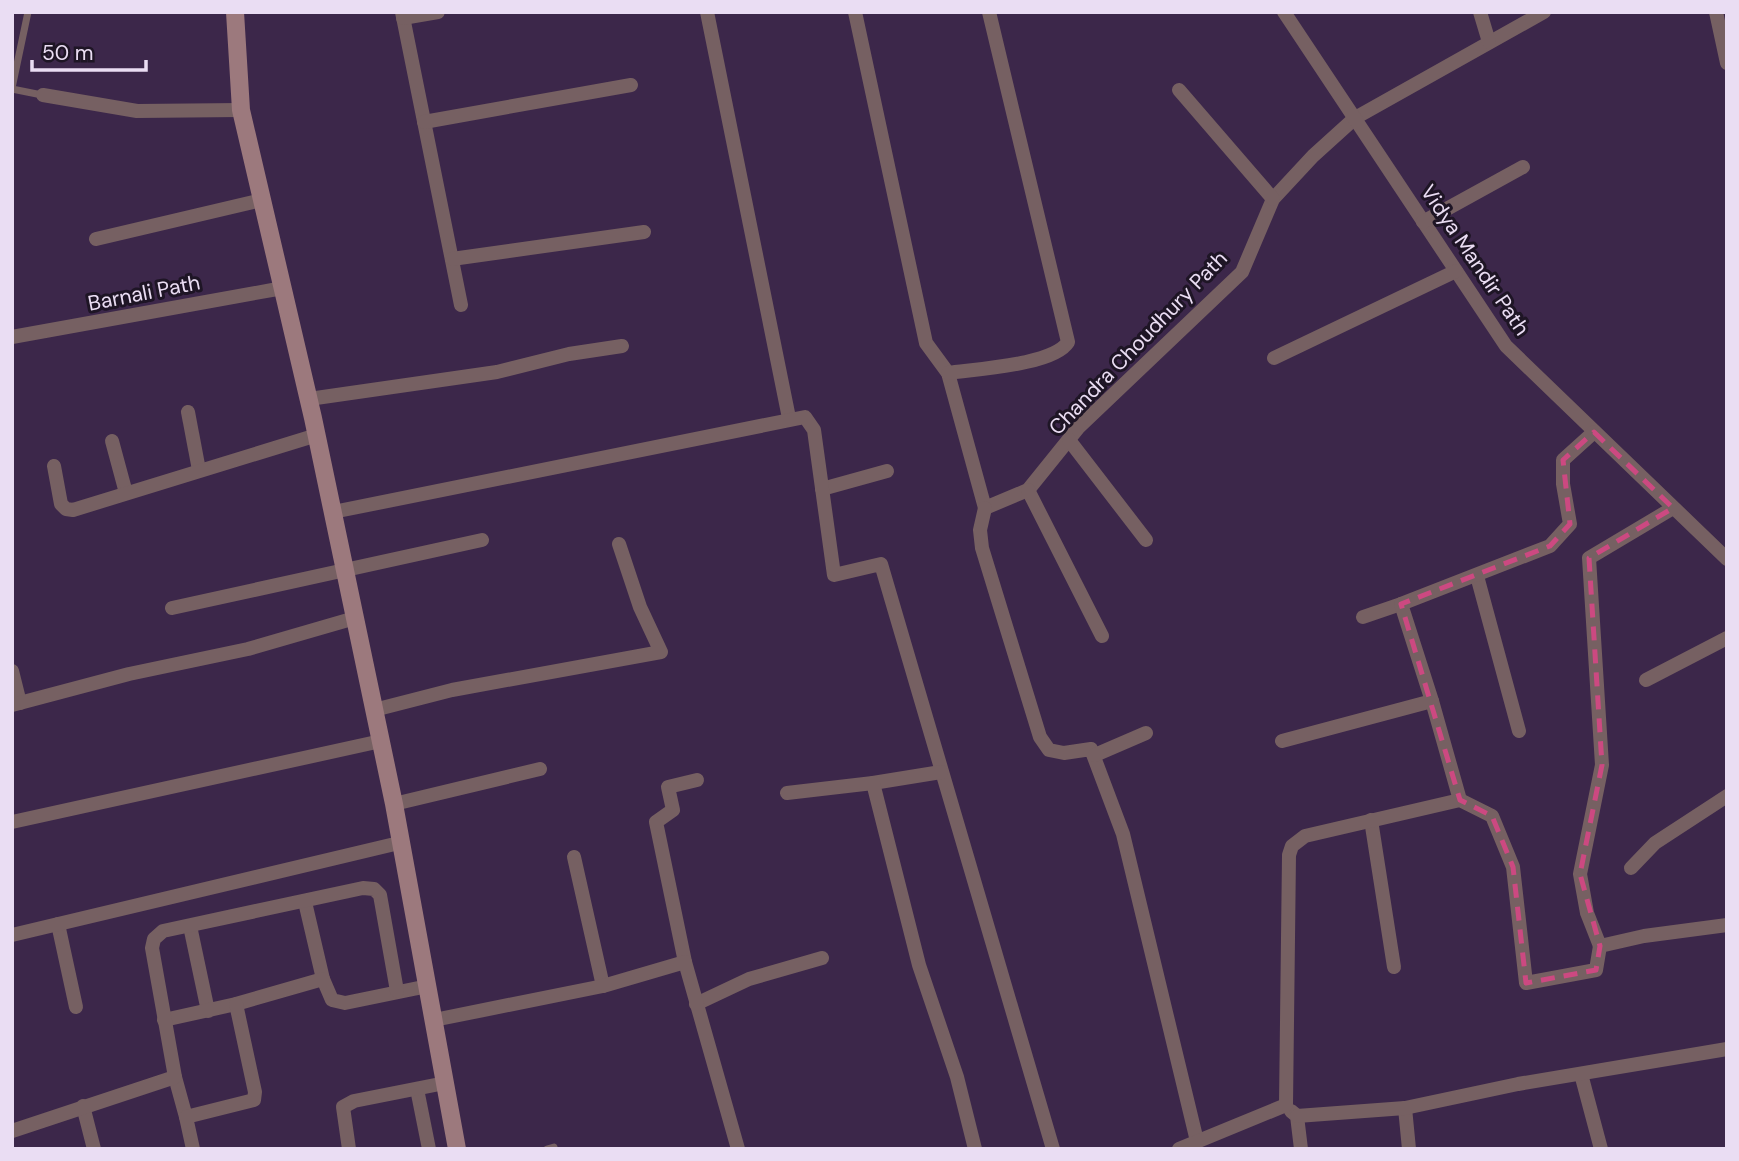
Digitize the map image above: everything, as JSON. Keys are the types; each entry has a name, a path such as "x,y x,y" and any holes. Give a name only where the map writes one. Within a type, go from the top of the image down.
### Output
{"street":[{"path":"235,12 241,110 317,435 381,741 457,1149"},
{"path":"438,12 402,15 461,305"},
{"path":"707,12 789,418"},
{"path":"855,12 926,343 948,373 985,508 980,530 982,548 1040,737 1049,750 1064,752 1091,749 1095,755 1123,834 1197,1141"},
{"path":"948,373 1007,366 1053,353 1068,342 989,12"},
{"name":"Vidya Mandir Path","path":"1284,12 1506,346 1727,559"},
{"path":"1480,12 1489,42"},
{"name":"Chandra Choudhury Path","path":"985,508 1028,490 1069,440 1242,272 1273,199 1313,156 1355,118 1544,12"},
{"path":"1716,12 1727,63"},
{"path":"424,122 631,85"},
{"path":"1179,90 1273,199"},
{"path":"43,95 137,111 241,110"},
{"path":"1423,222 1523,167"},
{"path":"96,239 262,200"},
{"path":"452,259 644,232"},
{"path":"1274,358 1456,271"},
{"name":"Barnali Path","path":"12,337 283,288"},
{"path":"309,399 496,372 569,354 622,346"},
{"path":"188,412 199,470"},
{"path":"333,512 789,418 805,417 814,430 834,575 881,564 1053,1149"},
{"path":"1363,617 1478,576 1550,546 1570,524 1563,484 1563,460 1594,432"},
{"path":"54,466 61,504 66,509 73,510 317,435"},
{"path":"1069,440 1146,540"},
{"path":"111,441 126,493"},
{"path":"822,489 887,471"},
{"path":"1028,490 1102,636"},
{"path":"1301,1149 1291,1111 1289,855 1292,846 1305,836 1460,800 1492,816 1513,867 1526,983 1597,970 1600,946 1587,913 1580,874 1602,765 1589,558 1673,508"},
{"path":"172,608 482,540"},
{"path":"374,710 452,690 662,652 640,607 619,544"},
{"path":"1478,576 1519,731"},
{"path":"1401,604 1460,800"},
{"path":"12,671 16,704 130,674 248,649 355,618"},
{"path":"1646,680 1727,638"},
{"path":"1282,741 1432,701"},
{"path":"1095,755 1146,733"},
{"path":"12,822 381,741"},
{"path":"394,804 540,769"},
{"path":"788,793 941,772"},
{"path":"697,780 668,787 673,810 656,822 685,962 738,1149"},
{"path":"873,783 919,965 957,1077 975,1149"},
{"path":"1632,868 1655,843 1727,796"},
{"path":"1371,820 1394,967"},
{"path":"12,935 399,843"},
{"path":"574,857 603,986"},
{"path":"193,1149 175,1077 152,948 154,939 163,931 363,888 374,888 380,895 397,991"},
{"path":"305,902 323,979 332,1000 345,1003 428,986"},
{"path":"58,924 76,1007"},
{"path":"1600,946 1644,936 1727,925"},
{"path":"190,926 208,1011"},
{"path":"696,1004 749,979 822,958"},
{"path":"434,1020 603,986 685,962"},
{"path":"164,1020 236,1004 323,979"},
{"path":"186,1117 254,1100 255,1092 236,1004"},
{"path":"1179,1149 1291,1111 1405,1108 1727,1049"},
{"path":"1581,1074 1601,1149"},
{"path":"12,1131 175,1077"},
{"path":"349,1149 343,1107 354,1101 445,1083"},
{"path":"417,1089 429,1149"},
{"path":"83,1106 94,1149"},
{"path":"1405,1108 1409,1149"}],"lane":[{"path":"28,12 12,88 43,95"}],"highlighted area":[{"path":"1594,432 1673,508 1589,558 1602,765 1580,874 1600,946 1596,970 1526,983 1513,867 1492,816 1460,800 1401,604 1550,546 1570,524 1563,460"}]}
